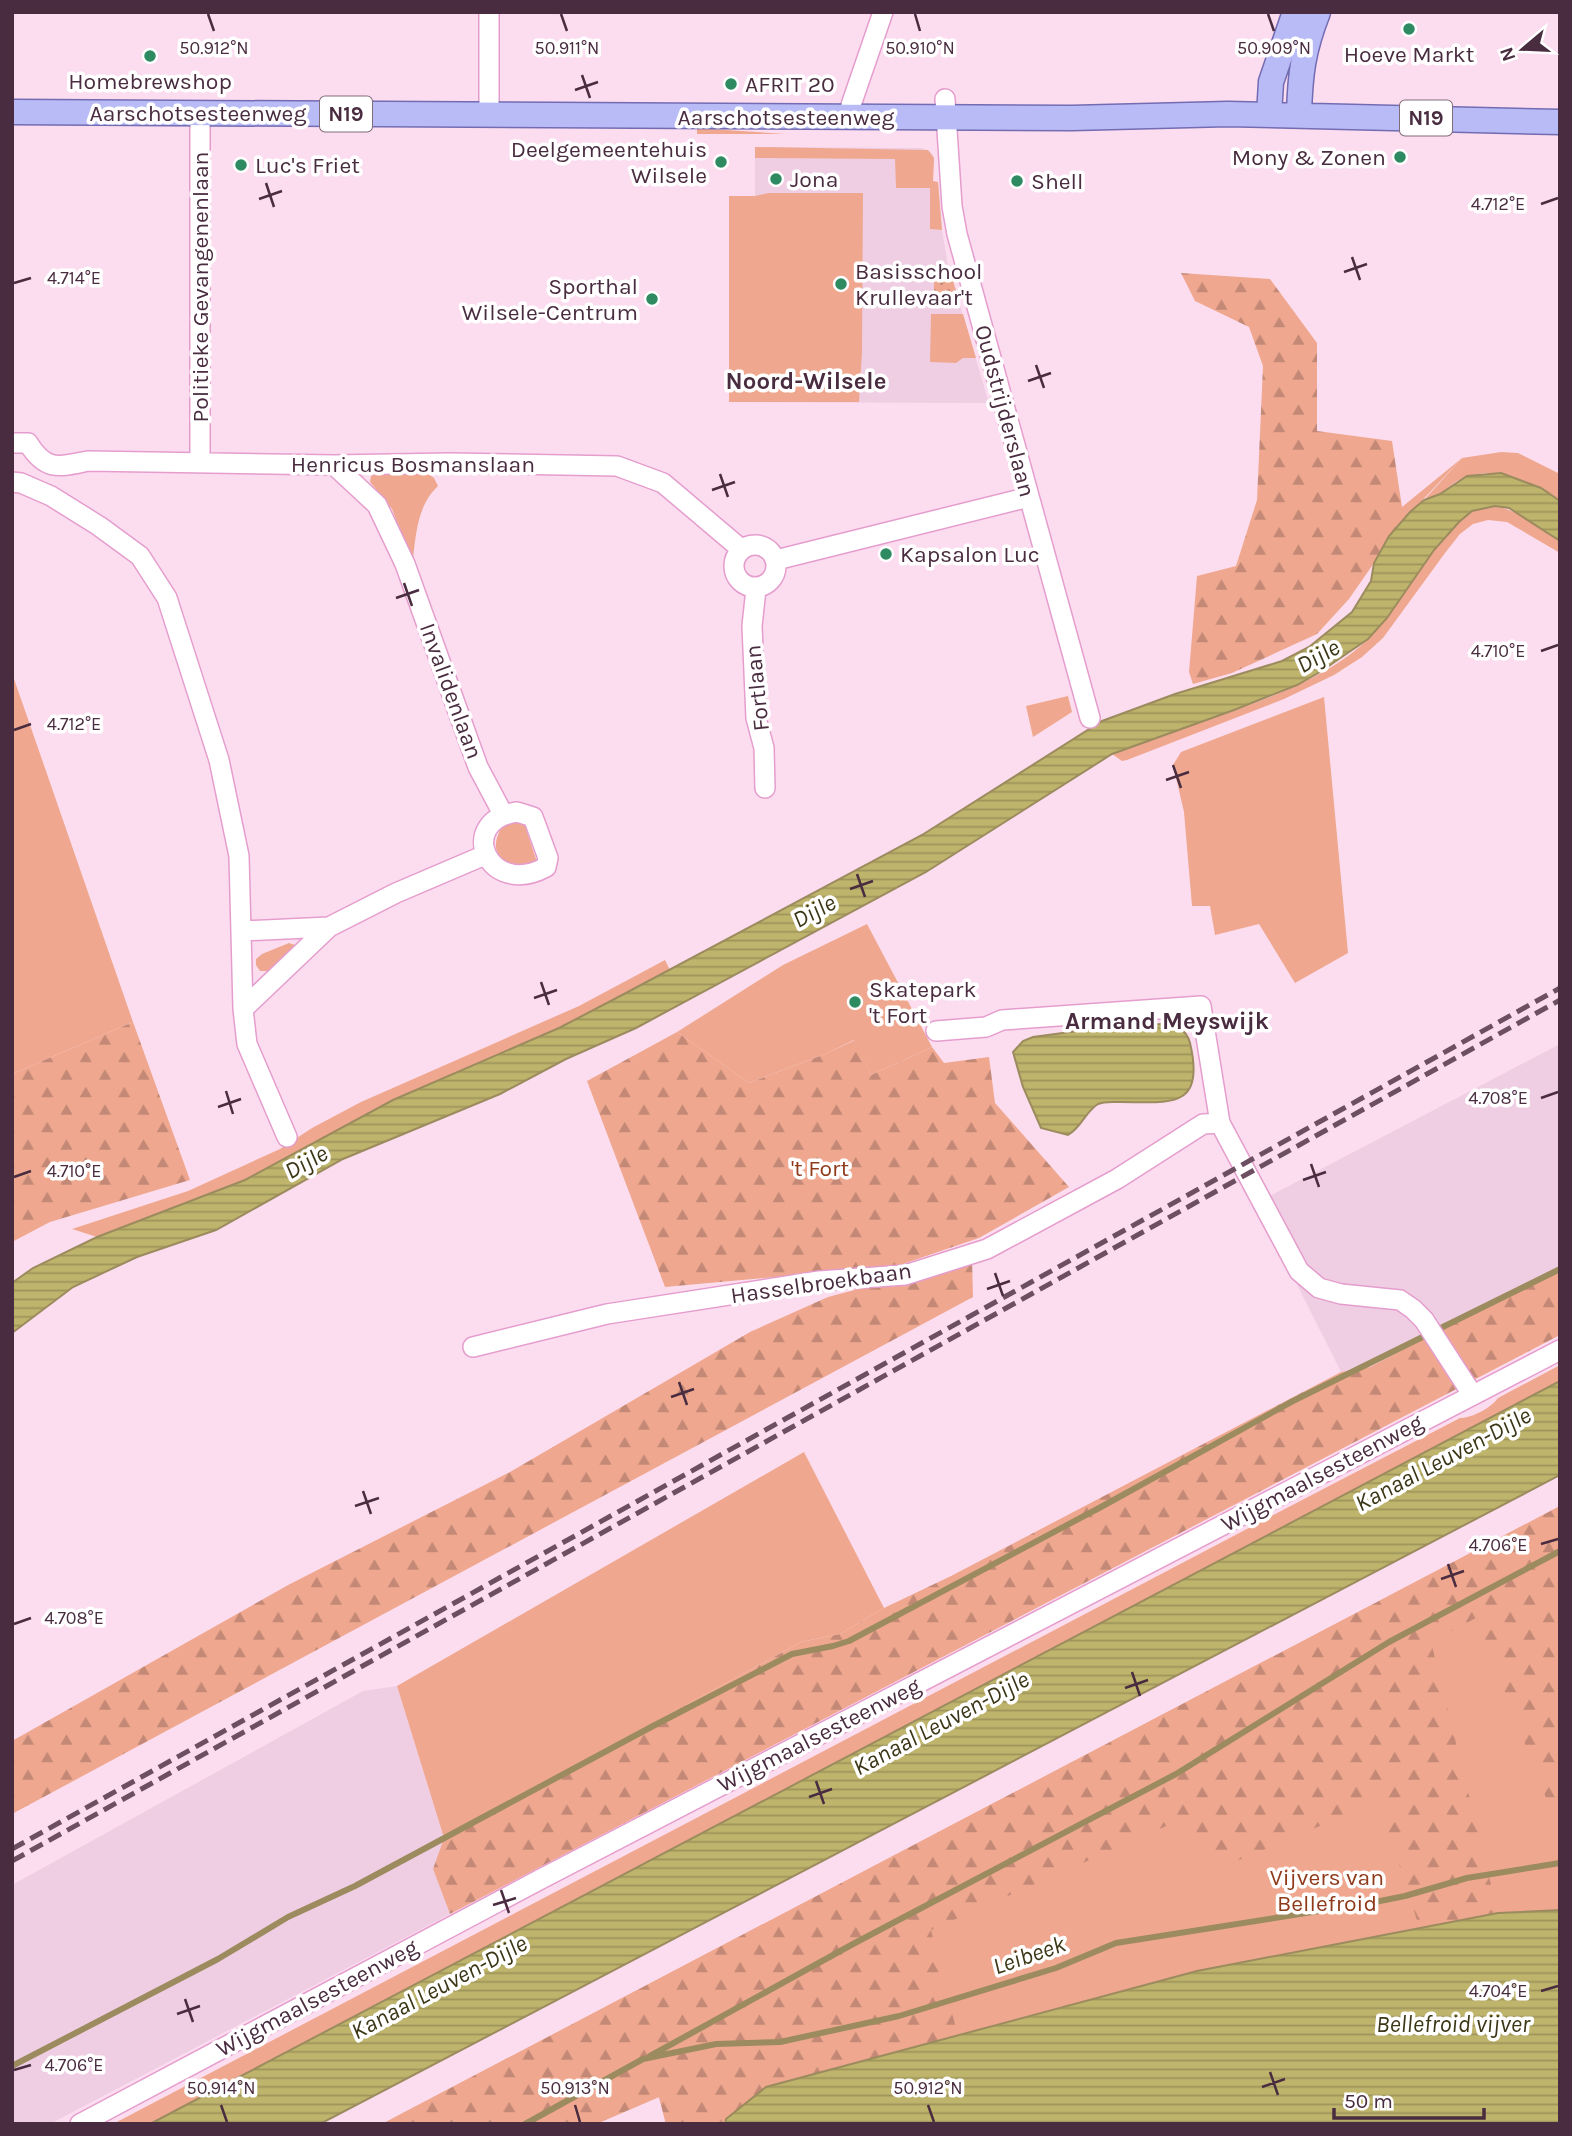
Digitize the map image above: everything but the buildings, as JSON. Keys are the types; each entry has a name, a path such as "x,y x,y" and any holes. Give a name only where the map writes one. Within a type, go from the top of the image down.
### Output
{"main road":[{"path":"1269,115 1272,82 1295,12"},
{"path":"1299,115 1300,76 1305,46 1318,12"},
{"name":"Aarschotsesteenweg","path":"12,112 851,118 946,108 1072,118 1299,115 1560,122"}],"street":[{"path":"489,12 489,116"},
{"path":"851,118 851,105 883,12"},
{"name":"Oudstrijderslaan","path":"946,108 952,206 957,234 1090,718"},
{"name":"Politieke Gevangenenlaan","path":"200,113 200,462"},
{"path":"12,443 27,443 36,456 57,467 51,496"},
{"name":"Henricus Bosmanslaan","path":"57,467 88,461 617,466 663,483 741,549"},
{"name":"Invalidenlaan","path":"334,465 377,505 405,564 478,767 503,814"},
{"path":"12,482 20,482 51,496 140,556 167,598 219,760 239,856 243,1009 247,1044 287,1137"},
{"path":"776,560 1029,497"},
{"path":"755,544 762,546 768,549 776,560 775,574 771,580 756,589 745,585 736,575 734,561 741,549 755,544"},
{"name":"Fortlaan","path":"756,589 752,639 756,718 764,748 765,788"},
{"path":"517,812 533,817 548,858 546,867 535,873 517,876 506,874 494,867 485,855 483,839 489,824 503,814 517,812"},
{"path":"243,1009 329,927 396,893 485,855"},
{"path":"241,931 329,927"},
{"path":"936,1031 986,1027 1000,1020 1201,1006 1220,1123 1299,1271 1319,1288 1341,1294 1399,1300 1413,1309 1472,1394"},
{"name":"Hasselbroekbaan","path":"473,1347 607,1314 818,1281 905,1275 987,1249 1117,1179 1203,1124 1220,1123"},
{"name":"Wijgmaalsesteenweg","path":"80,2124 552,1874 1560,1350"}],"shaded area":[{"name":"Basisschool Krullevaar't","path":"755,147 922,148 931,152 934,158 933,181 938,182 948,265 989,403 729,402 729,196 755,196"},
{"path":"1560,1044 1560,1267 1370,1367 1341,1372 1256,1203"},
{"path":"397,1686 444,1838 433,1869 450,1914 50,2124 12,2124 12,1885 363,1691"}],"green space":[{"path":"697,128 786,134 697,134"},
{"path":"755,147 928,150 934,158 933,181 938,182 942,230 930,229 930,188 896,188 895,159 755,158"},
{"path":"768,193 863,193 859,402 729,402 729,196"},
{"path":"934,265 948,265 960,303 934,302"},
{"path":"1181,273 1270,279 1317,343 1317,431 1392,441 1402,507 1462,458 1389,536 1349,599 1317,634 1232,673 1193,684 1189,672 1197,576 1236,566 1257,500 1263,366 1249,327 1195,301"},
{"path":"931,314 963,314 976,358 963,358 956,363 930,362"},
{"path":"1501,452 1518,453 1560,474 1560,501 1524,481 1510,476 1483,473 1457,481 1438,495 1424,500 1462,458"},
{"path":"375,471 426,472 434,478 438,486 422,510 413,559 392,509 370,482"},
{"path":"1495,506 1521,516 1560,541 1560,553 1507,522 1488,520 1473,524 1460,534 1445,553 1383,638 1362,657 1334,675 1284,699 1127,760 1122,761 1112,754 1256,702 1329,669 1369,638 1382,624 1430,555 1456,524 1472,512"},
{"path":"12,673 133,1022 12,1074"},
{"path":"1068,696 1072,712 1033,737 1026,706"},
{"path":"1324,697 1348,953 1295,983 1259,924 1215,935 1210,906 1192,906 1184,812 1173,765 1181,752"},
{"path":"524,823 537,862 523,869 502,858 496,849 502,826"},
{"path":"867,924 932,1047 871,1075 854,1040 749,1083 677,1032 783,965"},
{"path":"289,943 295,945 293,954 268,971 260,971 256,959"},
{"path":"665,960 670,970 559,1028 393,1100 245,1180 97,1237 72,1229 188,1191 280,1149 312,1128 361,1102 579,1006"},
{"path":"133,1022 190,1180 50,1222 12,1242 12,1074"},
{"name":"'t Fort","path":"677,1032 749,1083 855,1040 871,1075 932,1047 944,1063 989,1057 995,1103 1069,1187 979,1238 897,1266 665,1287 587,1081"},
{"path":"972,1259 973,1297 12,1814 12,1741 290,1584 510,1472 750,1332 828,1297"},
{"path":"1560,1267 1560,1335 450,1914 433,1869 444,1838 801,1642 840,1634 884,1608 951,1576 1341,1372 1370,1367"},
{"path":"1560,1365 1560,1381 150,2124 113,2124 1304,1499 1460,1418 1481,1412 1498,1398"},
{"path":"804,1452 884,1608 840,1634 801,1642 444,1838 397,1686"},
{"name":"Vijvers van Bellefroid","path":"1560,1506 1560,2124 666,2124 659,2097 596,2124 382,2124"},
{"path":"1560,1506 1560,1834 1476,1618 1431,1642 1498,1913 1420,1930 1379,1801 1218,1869 1182,1819 931,1930 958,2036 766,2087 726,2119 725,2124 666,2124 659,2097 596,2124 382,2124"}],"water":[{"name":"Dijle","path":"1501,473 1541,488 1560,501 1560,541 1509,508 1495,506 1472,511 1434,550 1387,618 1368,639 1297,685 1112,754 926,872 636,1028 566,1059 500,1094 343,1159 216,1230 137,1257 73,1287 12,1333 12,1283 33,1268 97,1237 245,1180 393,1100 559,1028 922,835 1102,721 1175,694 1282,661 1309,647 1352,612 1371,581 1374,563 1389,536 1410,512 1424,500 1440,494 1467,476"},
{"path":"1161,1024 1179,1028 1188,1038 1194,1065 1193,1080 1188,1091 1179,1098 1168,1101 1100,1103 1068,1135 1041,1128 1023,1087 1013,1052 1023,1041 1033,1037 1100,1028"},
{"name":"Kanaal Leuven-Dijle","path":"1560,1381 1560,1475 320,2124 150,2124"},
{"name":"Bellefroid vijver","path":"1560,1910 1560,2124 725,2124 726,2119 766,2087 1197,1971 1498,1913"}],"waterway":[{"path":"12,2066 218,1959 288,1917 355,1886 792,1654 849,1641 1293,1401 1560,1269"},
{"path":"650,2056 853,1944 1176,1774 1389,1642 1560,1551"},
{"name":"Leibeek","path":"525,2124 643,2059 716,2044 780,2042 899,2016 1056,1968 1116,1943 1370,1903 1467,1878 1560,1863"}],"railway":[{"path":"12,1849 1560,988"},
{"path":"12,1861 1560,1000"}],"place":[{"name":"Hoeve Markt","path":"1409,29"},
{"name":"Homebrewshop","path":"150,56"},
{"name":"AFRIT 20","path":"731,84"},
{"name":"Mony & Zonen","path":"1400,157"},
{"name":"Deelgemeentehuis Wilsele","path":"721,162"},
{"name":"Luc's Friet","path":"241,165"},
{"name":"Jona","path":"776,179"},
{"name":"Shell","path":"1017,181"},
{"name":"Basisschool Krullevaar't","path":"841,284"},
{"name":"Sporthal Wilsele-Centrum","path":"652,299"},
{"name":"Kapsalon Luc","path":"886,554"},
{"name":"Skatepark 't Fort","path":"855,1002"}],"district":[{"name":"Noord-Wilsele","path":"806,381"},
{"name":"Armand Meyswijk","path":"1167,1021"}]}
